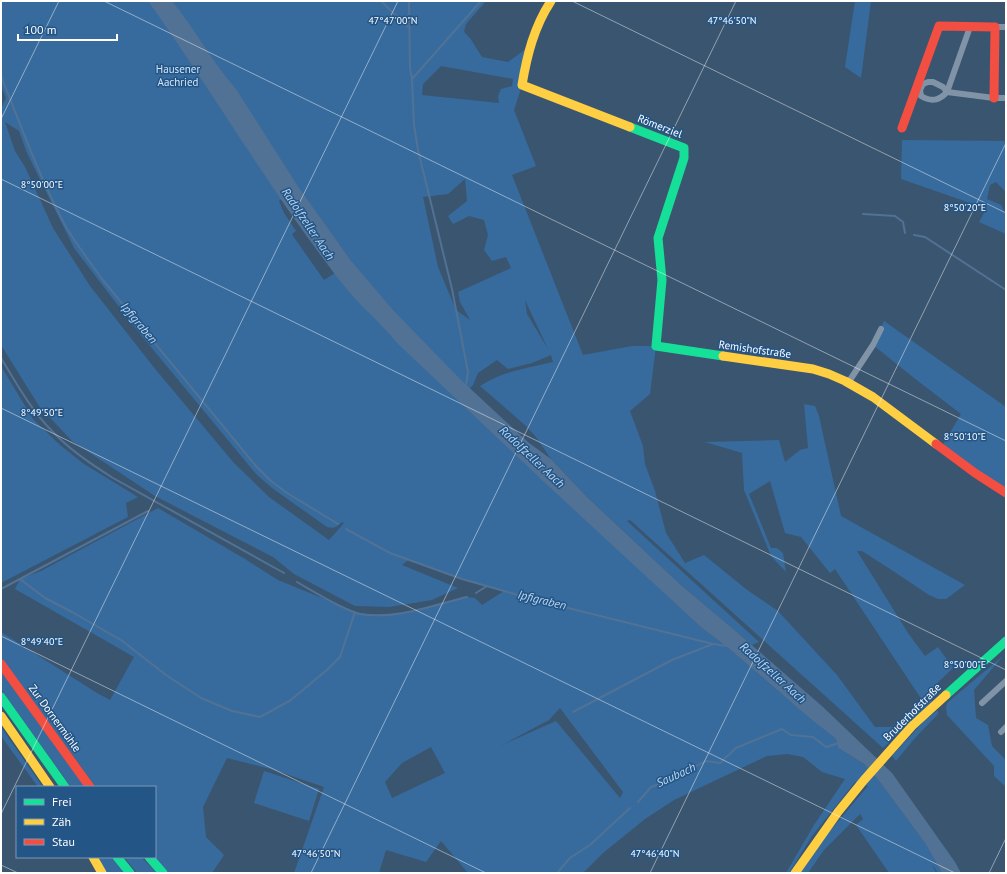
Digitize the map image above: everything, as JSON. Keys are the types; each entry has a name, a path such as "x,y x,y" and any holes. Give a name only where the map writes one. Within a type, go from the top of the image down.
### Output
{"street":[{"name":"Römerziel","path":"551,1 546,7 530,46 522,85 684,148 684,158 658,238 662,280 656,346"},
{"path":"902,128 921,83 939,26 1006,27"},
{"path":"921,83 921,96 931,100 943,96 946,92 970,27"},
{"path":"994,98 995,27"},
{"path":"921,83 933,82 942,87 946,92 1006,98"},
{"path":"848,382 873,345 881,329"},
{"name":"Remishofstraße","path":"656,346 813,369 831,374 879,400 967,467 1006,493"},
{"name":"Bruderhofstraße","path":"795,873 838,812 864,780 917,721 1006,640"},
{"name":"Zur Dornermühle","path":"1,664 89,786"},
{"path":"982,703 1006,681"},
{"path":"1,697 64,786"},
{"path":"1,716 49,786"},
{"path":"1001,732 1006,727"},
{"path":"94,858 102,873"},
{"path":"118,858 130,873"},
{"path":"149,858 163,873"}],"green space":[{"name":"Hausener Aachried","path":"1,1 486,1 466,24 464,32 470,38 482,57 508,62 530,46 522,85 514,110 536,166 512,175 583,355 632,346 656,346 650,394 630,411 643,446 645,464 655,491 666,533 685,563 704,555 746,589 778,611 837,675 875,727 893,727 922,700 835,569 830,573 801,537 785,533 770,481 749,494 771,548 777,548 783,553 786,572 771,556 744,490 742,453 705,442 779,440 785,462 800,450 808,448 804,404 815,406 819,416 841,516 965,585 946,599 938,599 929,595 862,551 857,551 908,633 925,656 938,647 953,668 922,699 932,701 883,748 630,520 627,521 759,642 752,645 681,585 587,497 551,459 536,437 526,426 480,386 506,373 553,362 551,355 532,363 508,369 497,360 478,373 473,385 459,400 703,629 836,739 838,748 864,764 879,781 925,843 942,873 938,873 932,864 936,873 889,873 856,825 863,819 860,814 824,850 808,873 800,873 819,844 868,786 855,782 812,836 789,873 786,873 814,825 845,779 822,772 803,757 788,754 767,756 674,800 645,819 603,853 583,873 468,873 441,841 426,862 386,850 379,873 294,873 324,787 271,769 227,758 203,807 206,837 224,855 212,873 169,873 154,858 156,858 156,786 95,786 1,658 1,632 110,700 134,657 15,589 20,579 41,571 158,508 278,580 359,613 385,616 408,612 467,597 475,598 482,605 504,591 462,579 408,560 402,565 458,588 432,600 389,607 355,606 294,574 273,557 155,496 72,441 39,406 1,345 1,111 3,114 1,108 6,98 1,85","holes":["441,66 513,79 512,86 501,89 498,96 499,103 422,95 423,84","5,122 19,131 27,153 74,248 136,329 256,474 272,488 327,527 334,528 342,522 344,523 329,540 269,497 234,463 156,370 90,286 53,228 25,167 15,151","465,179 467,201 448,216 453,224 469,216 484,220 488,235 484,250 492,261 506,257 511,268 458,292 460,302 470,320 456,310 438,267 423,197 448,194","297,186 352,262 324,280 293,236 292,234 296,231 284,213 279,201","525,300 548,349 527,314","560,708 623,792 620,798 556,721 502,745 549,720","431,747 445,773 392,798 385,782 402,763"]},
{"path":"855,1 871,1 861,78 845,67"},
{"path":"902,140 1006,141 1006,192 996,182 990,185 987,199 1001,205 1006,215 1006,234 979,222 985,211 973,204 901,179"},
{"path":"884,321 1006,407 1006,493 941,448 961,414 873,345"},
{"path":"1,366 33,419 60,445 84,464 138,497 126,503 128,517 1,583"},
{"path":"1003,656 974,690 976,718 988,725 992,746 1006,760 1006,787 994,776 994,766 947,715 946,706 948,702"},
{"path":"1,670 84,786 70,786 1,689"},
{"path":"938,710 938,714 896,761 892,756 925,720"},
{"path":"1,727 42,786 37,786 1,736"},
{"path":"264,771 319,789 309,821 254,803"},
{"path":"99,858 112,858 124,873 106,873"},
{"path":"125,858 142,858 157,873 137,873"}],"water":[{"name":"Radolfzeller Aach","path":"148,1 172,1 227,79 236,89 297,185 352,262 392,309 460,379 529,443 551,459 587,497 681,585 823,707 892,773 955,862 961,873 942,873 925,843 879,781 864,764 838,748 836,739 703,629 396,342 360,304 304,233"}],"waterway":[{"path":"381,1 410,29"},
{"path":"409,1 410,68 412,79 414,125 418,150 452,289 468,372 466,385"},
{"path":"412,79 481,1"},
{"name":"Ipfigraben","path":"1,76 31,152 57,209 70,234 102,279 256,466 271,481 287,493 338,524"},
{"path":"863,214 895,216 903,222 905,233"},
{"path":"914,235 925,237 1006,290"},
{"path":"1,358 24,396 44,423 59,438 81,456 113,478 284,573"},
{"path":"1,589 148,511"},
{"name":"Ipfigraben","path":"346,529 390,553 462,579 532,599 713,644 727,646"},
{"path":"20,579 45,598 121,640 166,675 201,698 232,711 260,717 291,700 340,657 355,612"},
{"path":"297,582 345,609 360,614 387,615 414,611 467,597"},
{"path":"476,593 487,586"},
{"path":"573,712 672,660 713,644"},
{"name":"Saubach","path":"638,802 651,787 665,782 706,761 720,763 736,748 782,729 791,735 813,737 826,747 839,743"},
{"name":"Saubach","path":"557,873 570,858 590,845 630,808"}],"traffic: fast":[{"path":"630,127 684,148 684,158 658,238 662,280 656,346 723,356"},
{"path":"946,695 1006,641"},
{"path":"1,697 64,786"},
{"path":"118,858 130,873"},
{"path":"150,858 163,873"}],"traffic: slow":[{"path":"551,1 540,21 532,42 522,85 630,127"},
{"path":"723,356 813,369 829,374 845,381 873,397 936,444"},
{"path":"795,873 838,812 864,780 912,726 946,695"},
{"path":"1,716 49,786"},
{"path":"94,858 102,873"}],"traffic: jam":[{"path":"902,128 939,26 995,27 994,98"},
{"path":"936,444 975,473 1006,493"},
{"path":"1,664 89,786"}]}
